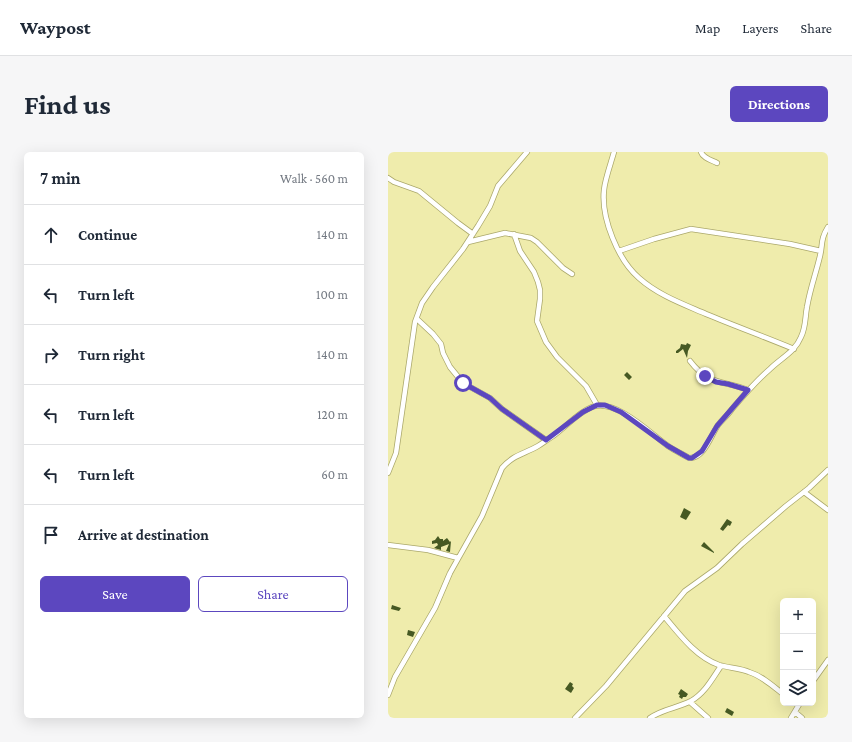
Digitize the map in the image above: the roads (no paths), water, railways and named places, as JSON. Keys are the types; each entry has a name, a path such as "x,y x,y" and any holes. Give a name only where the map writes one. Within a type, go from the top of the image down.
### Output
{"street":[{"path":"388,473 396,453 416,319 422,303 468,242 490,206 498,186 527,152"},
{"path":"614,152 604,189 604,202 610,233 627,264 638,278 658,292 794,349"},
{"path":"701,152 707,159 717,163"},
{"path":"388,178 394,182 419,191 473,234"},
{"path":"388,695 395,677 435,608 450,573 482,516 502,468 506,463 537,446 583,412 597,405 605,405 621,412 668,446 689,458 692,458 702,451 717,426 748,390 794,349 801,337 805,326 806,308 821,252 821,242 828,227"},
{"path":"619,251 654,239 691,229 790,244 821,252"},
{"path":"468,242 505,233 531,238 537,242 562,268 572,274"},
{"path":"514,234 520,251 534,272 538,282 540,299 537,321 546,342 557,357 586,386 597,405"},
{"path":"416,319 433,334 440,344 450,367 463,383 490,398 502,409 546,440"},
{"path":"690,361 700,372 716,382 748,390"},
{"path":"575,718 606,686 685,591 717,568 742,544 828,470"},
{"path":"804,492 828,510"},
{"path":"388,545 428,550 458,558"},
{"path":"664,616 686,641 704,657 721,666 749,671 764,679 780,692"},
{"path":"816,677 828,660"},
{"path":"650,718 659,712 690,702 707,687 721,666"},
{"path":"690,702 708,718"},
{"path":"790,718 798,706"},
{"path":"795,712 802,718"}]}
